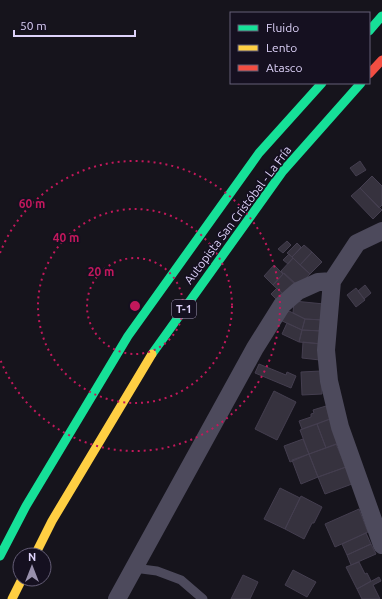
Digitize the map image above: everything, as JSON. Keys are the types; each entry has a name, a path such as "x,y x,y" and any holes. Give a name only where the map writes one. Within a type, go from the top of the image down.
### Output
{"highway":[{"path":"370,30 382,16"},
{"path":"370,73 382,60"},
{"name":"Autopista San Cristóbal - La Fría","path":"0,556 26,506 128,336 259,153 321,84"},
{"name":"Autopista San Cristóbal - La Fría","path":"39,547 52,521 153,352 283,171 360,84"},
{"path":"12,599 18,587"}],"street":[{"path":"382,231 357,243 332,281 326,350 329,381 340,427 382,545"},
{"path":"117,599 255,348 282,305 298,291 318,282 332,281"}],"lane":[{"path":"134,568 157,571 181,580 203,599"}],"building":[{"path":"360,161 366,170 356,176 350,168"},
{"path":"372,176 382,186 382,205 379,208 360,188"},
{"path":"360,188 382,210 373,219 351,196"},
{"path":"287,241 291,245 283,253 278,249"},
{"path":"297,243 301,247 292,257 287,253"},
{"path":"304,245 312,252 300,265 292,257"},
{"path":"312,252 322,262 310,274 300,265"},
{"path":"289,254 293,258 288,264 283,260"},
{"path":"293,258 310,274 298,287 281,271"},
{"path":"274,265 283,274 273,285 264,276"},
{"path":"284,273 296,284 285,296 273,285"},
{"path":"365,285 371,293 364,299 358,291"},
{"path":"277,288 285,296 279,302 271,294"},
{"path":"356,288 365,300 356,307 347,295"},
{"path":"294,301 324,304 323,320 305,319 293,313"},
{"path":"289,311 305,319 302,330 280,320"},
{"path":"305,319 323,320 322,331 302,330"},
{"path":"287,323 302,330 299,342 282,334"},
{"path":"302,330 322,331 322,344 299,342"},
{"path":"303,342 322,344 320,360 302,358"},
{"path":"259,364 286,375 287,372 296,376 291,388 255,373"},
{"path":"321,371 322,394 302,395 301,372"},
{"path":"274,391 296,402 277,440 255,429"},
{"path":"326,406 330,419 302,429 299,421 311,417 311,414 314,413 313,410"},
{"path":"330,419 340,443 326,448 317,424"},
{"path":"317,424 326,448 309,454 300,430"},
{"path":"303,439 309,454 290,462 284,446"},
{"path":"336,444 346,467 318,477 309,454"},
{"path":"309,454 318,477 301,484 292,460"},
{"path":"346,467 352,484 325,494 318,477"},
{"path":"280,488 300,498 285,529 264,519"},
{"path":"301,496 322,507 304,539 285,529"},
{"path":"359,509 368,532 335,547 325,524"},
{"path":"366,533 371,544 347,555 342,544"},
{"path":"371,544 376,554 351,565 347,555"},
{"path":"359,562 365,574 367,573 371,581 357,589 346,567"},
{"path":"293,570 316,582 307,597 285,585"},
{"path":"243,575 258,582 250,599 231,599"},
{"path":"379,577 381,581 373,585 380,599 362,599 357,589"}],"traffic: fast":[{"path":"370,30 382,16"},
{"path":"0,556 26,506 128,336 259,153 321,84"},
{"path":"152,354 283,171 360,84"}],"traffic: slow":[{"path":"39,547 52,521 152,354"},
{"path":"12,599 18,587"}],"traffic: jam":[{"path":"370,73 382,60"}]}
